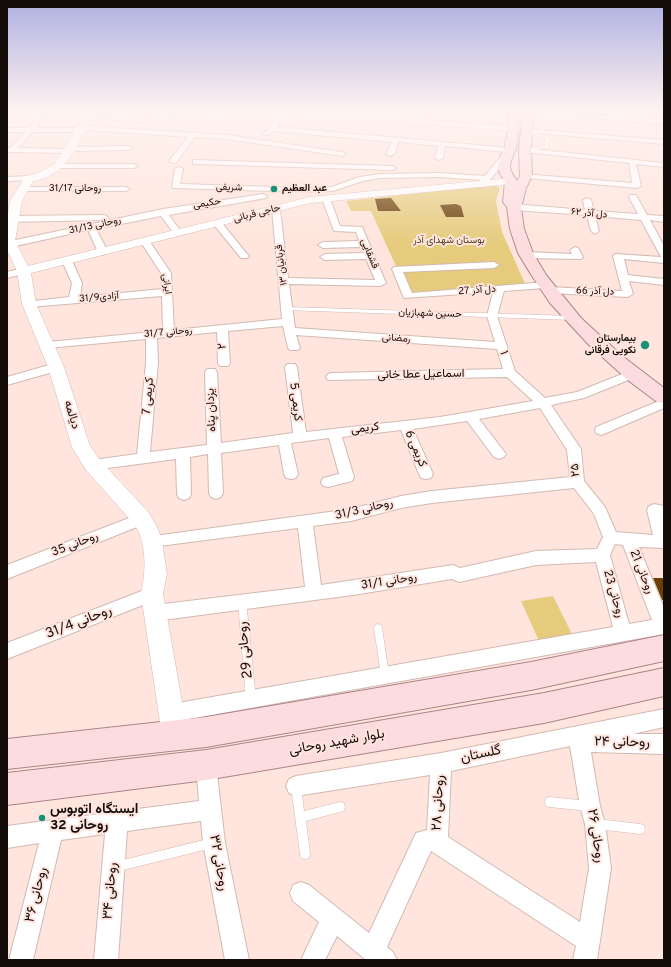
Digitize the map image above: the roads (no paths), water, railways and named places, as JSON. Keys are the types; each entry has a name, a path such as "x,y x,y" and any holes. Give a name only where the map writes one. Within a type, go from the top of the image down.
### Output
{"main road":[{"path":"9,245 10,219 19,192 38,177 59,166 66,155"},
{"path":"522,155 520,160 522,171 520,188 517,203 514,207 514,218 517,233 527,255 548,288 573,318 607,352 632,374 664,397"},
{"path":"507,157 513,169 522,171"},
{"path":"507,157 506,174 511,181"},
{"path":"514,207 510,202 511,181 522,171"},
{"name":"حاجی قربانی","path":"24,271 276,209 308,195 326,199 483,182 511,181"},
{"name":"دیالمه","path":"9,245 24,271 29,304 48,344 82,447 93,465 142,519 152,541 156,574 152,594 174,724"},
{"path":"7,754 174,724 531,676 664,633"},
{"name":"بلوار شهید روحانی","path":"7,789 206,765 544,708 664,682"}],"street":[{"path":"173,161 178,155"},
{"path":"264,164 273,155"},
{"path":"341,166 344,155"},
{"path":"498,155 507,157"},
{"path":"571,155 664,165"},
{"path":"308,195 362,179 381,176 440,175 483,182 507,157"},
{"path":"196,162 264,164 290,168 341,166 407,168"},
{"path":"522,171 637,186 632,162"},
{"path":"59,166 134,166"},
{"path":"373,167 381,176"},
{"name":"شریفی","path":"179,169 180,189 284,187 308,195"},
{"name":"روحانی 31/17","path":"7,179 19,192 126,189"},
{"name":"حکیمی","path":"178,209 276,194 284,187"},
{"path":"633,197 644,218 660,241 664,255"},
{"name":"قشقایی","path":"284,281 380,284 382,282 359,229 337,229 326,199"},
{"path":"587,200 595,231"},
{"name":"دل آذر ۶۲","path":"514,207 664,219"},
{"name":"روحانی 31/13","path":"9,245 178,209"},
{"name":"۱۳ قربانیان","path":"276,209 284,281 294,348"},
{"path":"163,212 178,233"},
{"path":"10,219 134,218"},
{"path":"218,224 244,256"},
{"path":"91,227 103,252"},
{"name":"ایرانی","path":"145,241 166,274 169,333"},
{"path":"323,245 365,244"},
{"path":"527,255 578,257 575,250"},
{"path":"325,257 370,256"},
{"name":"دل آذر 66","path":"548,288 628,294 618,256 664,260"},
{"path":"67,261 77,283 74,300"},
{"name":"دل آذر 27","path":"494,265 397,269 408,296 548,288"},
{"name":"حاجی قربانی","path":"7,275 24,271"},
{"path":"623,277 664,282"},
{"path":"492,316 499,290"},
{"name":"آزادی31/9","path":"29,304 168,292"},
{"name":"۱","path":"492,316 510,373 543,403"},
{"name":"روحانی 31/7","path":"48,344 222,328 290,327"},
{"name":"رمضانی","path":"290,327 501,346"},
{"name":"۲","path":"222,328 224,363"},
{"name":"کریمی 7","path":"143,457 152,363 151,334"},
{"path":"7,381 56,367"},
{"name":"کریمی 5","path":"291,367 300,437"},
{"name":"یزدان پناه","path":"211,372 216,493"},
{"name":"اسماعیل عطا خانی","path":"332,377 510,373"},
{"name":"کریمی","path":"93,465 143,457 470,416 580,395 632,374"},
{"name":"۲۵","path":"543,403 574,449 576,482 600,511 611,537"},
{"path":"601,430 664,403"},
{"path":"470,416 499,454"},
{"name":"کریمی 6","path":"405,425 426,474"},
{"path":"328,482 347,477 334,433"},
{"path":"284,439 291,474"},
{"path":"183,452 184,494"},
{"name":"روحانی 31/3","path":"152,541 351,515 401,502 432,496 576,482"},
{"path":"602,555 611,537 629,540 662,542 654,510 664,512"},
{"name":"روحانی 35","path":"7,572 142,519"},
{"path":"305,522 314,592"},
{"name":"روحانی 21","path":"629,540 664,633"},
{"name":"روحانی 31/1","path":"155,612 353,588 453,572 459,575 536,558 602,555"},
{"name":"روحانی 23","path":"602,555 624,633"},
{"name":"روحانی 31/4","path":"7,651 152,594"},
{"path":"174,724 251,699 624,633 664,633"},
{"name":"گلستان","path":"296,786 441,763 579,738 664,718"},
{"name":"روحانی ۲۴","path":"579,738 664,744"},
{"name":"روحانی ۲۶","path":"579,738 600,868 586,951"},
{"name":"روحانی ۲۸","path":"437,842 441,763"},
{"name":"روحانی ۳۲","path":"206,765 214,843 237,960"},
{"path":"7,837 210,810"},
{"name":"روحانی ۳۴","path":"106,960 117,822"},
{"name":"روحانی ۳۶","path":"21,960 53,831"},
{"path":"301,893 379,955 424,841 431,840 437,842 586,951"},
{"path":"313,960 333,919"}],"lane":[{"name":"حسین شهبازیان","path":"288,309 573,318"},
{"name":"روحانی 29","path":"242,601 251,699"},
{"path":"378,628 386,675"},
{"path":"296,786 305,854"},
{"path":"550,802 640,829"},
{"path":"300,817 340,807"},
{"path":"113,868 214,843"}],"place":[{"name":"عبد العظيم","path":"274,189"},
{"name":"بیمارستان نکویی فرقانی","path":"645,345"},
{"name":"ایستگاه اتوبوس روحانی 32","path":"42,818"}],"park label":[{"name":"بوستان شهدای آذر","path":"449,241"}]}
